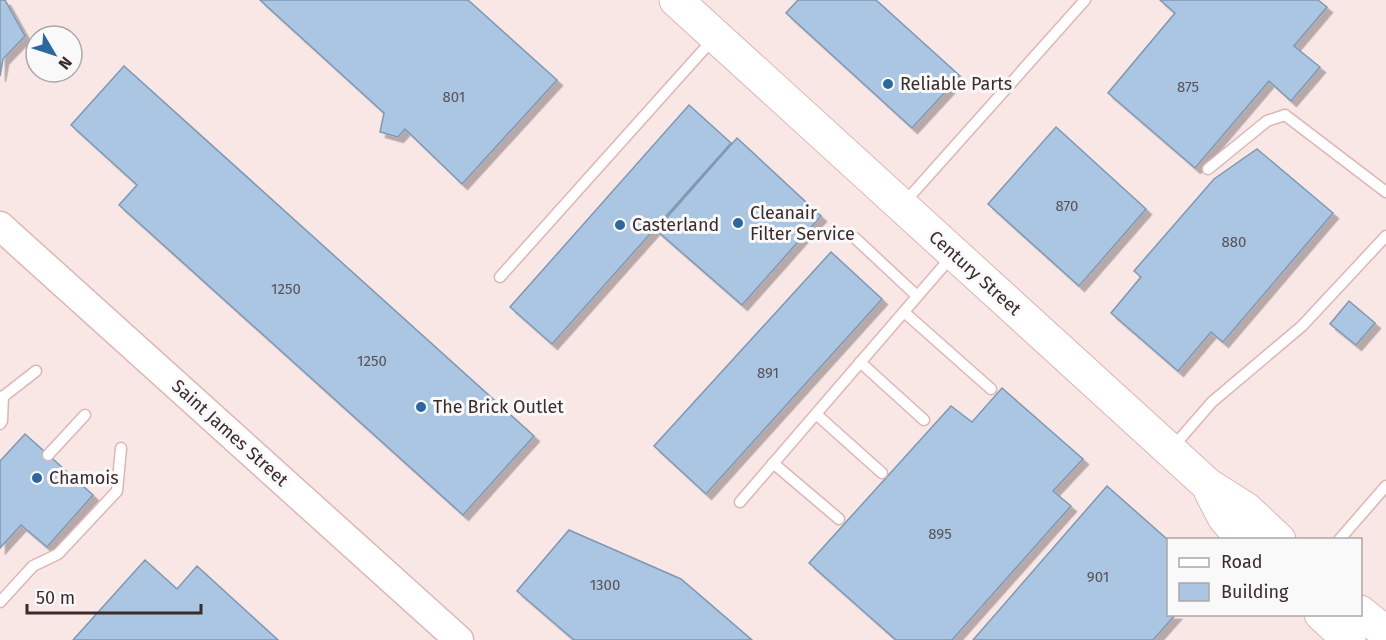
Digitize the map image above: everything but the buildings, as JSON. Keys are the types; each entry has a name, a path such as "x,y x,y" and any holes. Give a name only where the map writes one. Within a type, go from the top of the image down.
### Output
{"main road":[{"name":"Century Street","path":"676,0 1208,485 1246,509 1277,538"},
{"name":"Saint James Street","path":"0,226 459,640"},
{"path":"1208,485 1224,517 1241,538"},
{"path":"1362,614 1386,633"},
{"path":"1322,616 1349,640"}],"lane":[{"path":"902,206 1084,0"},
{"path":"500,278 716,36"},
{"path":"1208,168 1267,122 1285,115 1386,192"},
{"path":"1170,450 1212,402 1302,326 1386,236"},
{"path":"855,238 917,296"},
{"path":"740,502 955,254"},
{"path":"904,312 991,389"},
{"path":"860,362 924,420"},
{"path":"0,424 3,421 2,398 36,371"},
{"path":"816,414 882,473"},
{"path":"48,455 84,415"},
{"path":"0,602 33,566 58,554 117,491 121,448"},
{"path":"773,463 839,519"},
{"path":"1341,538 1386,486"}],"place":[{"name":"Reliable Parts","path":"888,84"},
{"name":"Cleanair Filter Service","path":"738,223"},
{"name":"Casterland","path":"620,225"},
{"name":"The Brick Outlet","path":"421,407"},
{"name":"Chamois","path":"37,478"}]}
